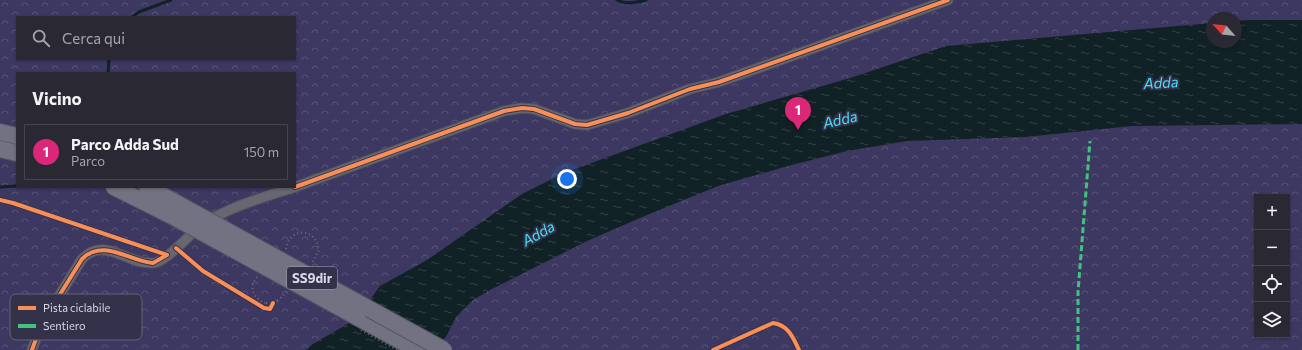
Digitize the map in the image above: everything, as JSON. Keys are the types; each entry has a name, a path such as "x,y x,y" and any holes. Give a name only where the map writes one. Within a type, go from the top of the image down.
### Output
{"highway":[{"path":"0,132 16,136"},
{"path":"0,149 16,153"},
{"name":"SS9dir","path":"117,188 177,211 444,350"},
{"name":"SS9dir","path":"148,188 177,211 417,350"}],"street":[{"path":"296,187 504,111 522,108 534,109 575,124 587,125 599,122 628,113 690,89 719,82 948,0"},
{"path":"60,294 82,259 88,253 101,249 148,262 158,262 201,226 218,215 292,188"},
{"path":"32,350 36,340"}],"path":[{"path":"287,252 286,247 288,242 296,234 307,233 317,241"}],"green space":[{"path":"0,0 1302,0 1302,350 0,350"}],"water":[{"name":"Adda","path":"1242,20 1302,20 1302,124 1132,126 1026,137 907,141 847,151 718,186 587,241 473,300 456,317 447,335 436,350 306,350 313,344 356,319 380,286 427,260 522,194 564,173 726,114 850,78 946,46 1206,24 1206,48 1242,48"}],"waterway":[{"path":"133,16 139,12 171,0"},
{"path":"617,0 628,3 646,0"},
{"path":"108,72 109,60"},
{"path":"0,187 16,186"}],"marked path":[{"path":"1078,350 1078,292 1090,141"}],"cycle path":[{"path":"296,187 504,111 522,108 534,109 575,124 587,125 628,113 690,89 719,82 948,0"},
{"path":"0,200 13,203 167,255"},
{"path":"176,248 203,271 264,308 270,309 273,303"},
{"path":"60,294 82,259 90,253 99,250 116,252 153,263 167,255"},
{"path":"713,350 773,323 783,326 789,332 799,350"},
{"path":"32,350 36,340"}],"place":[{"name":"Parco Adda Sud","path":"798,130"}]}
